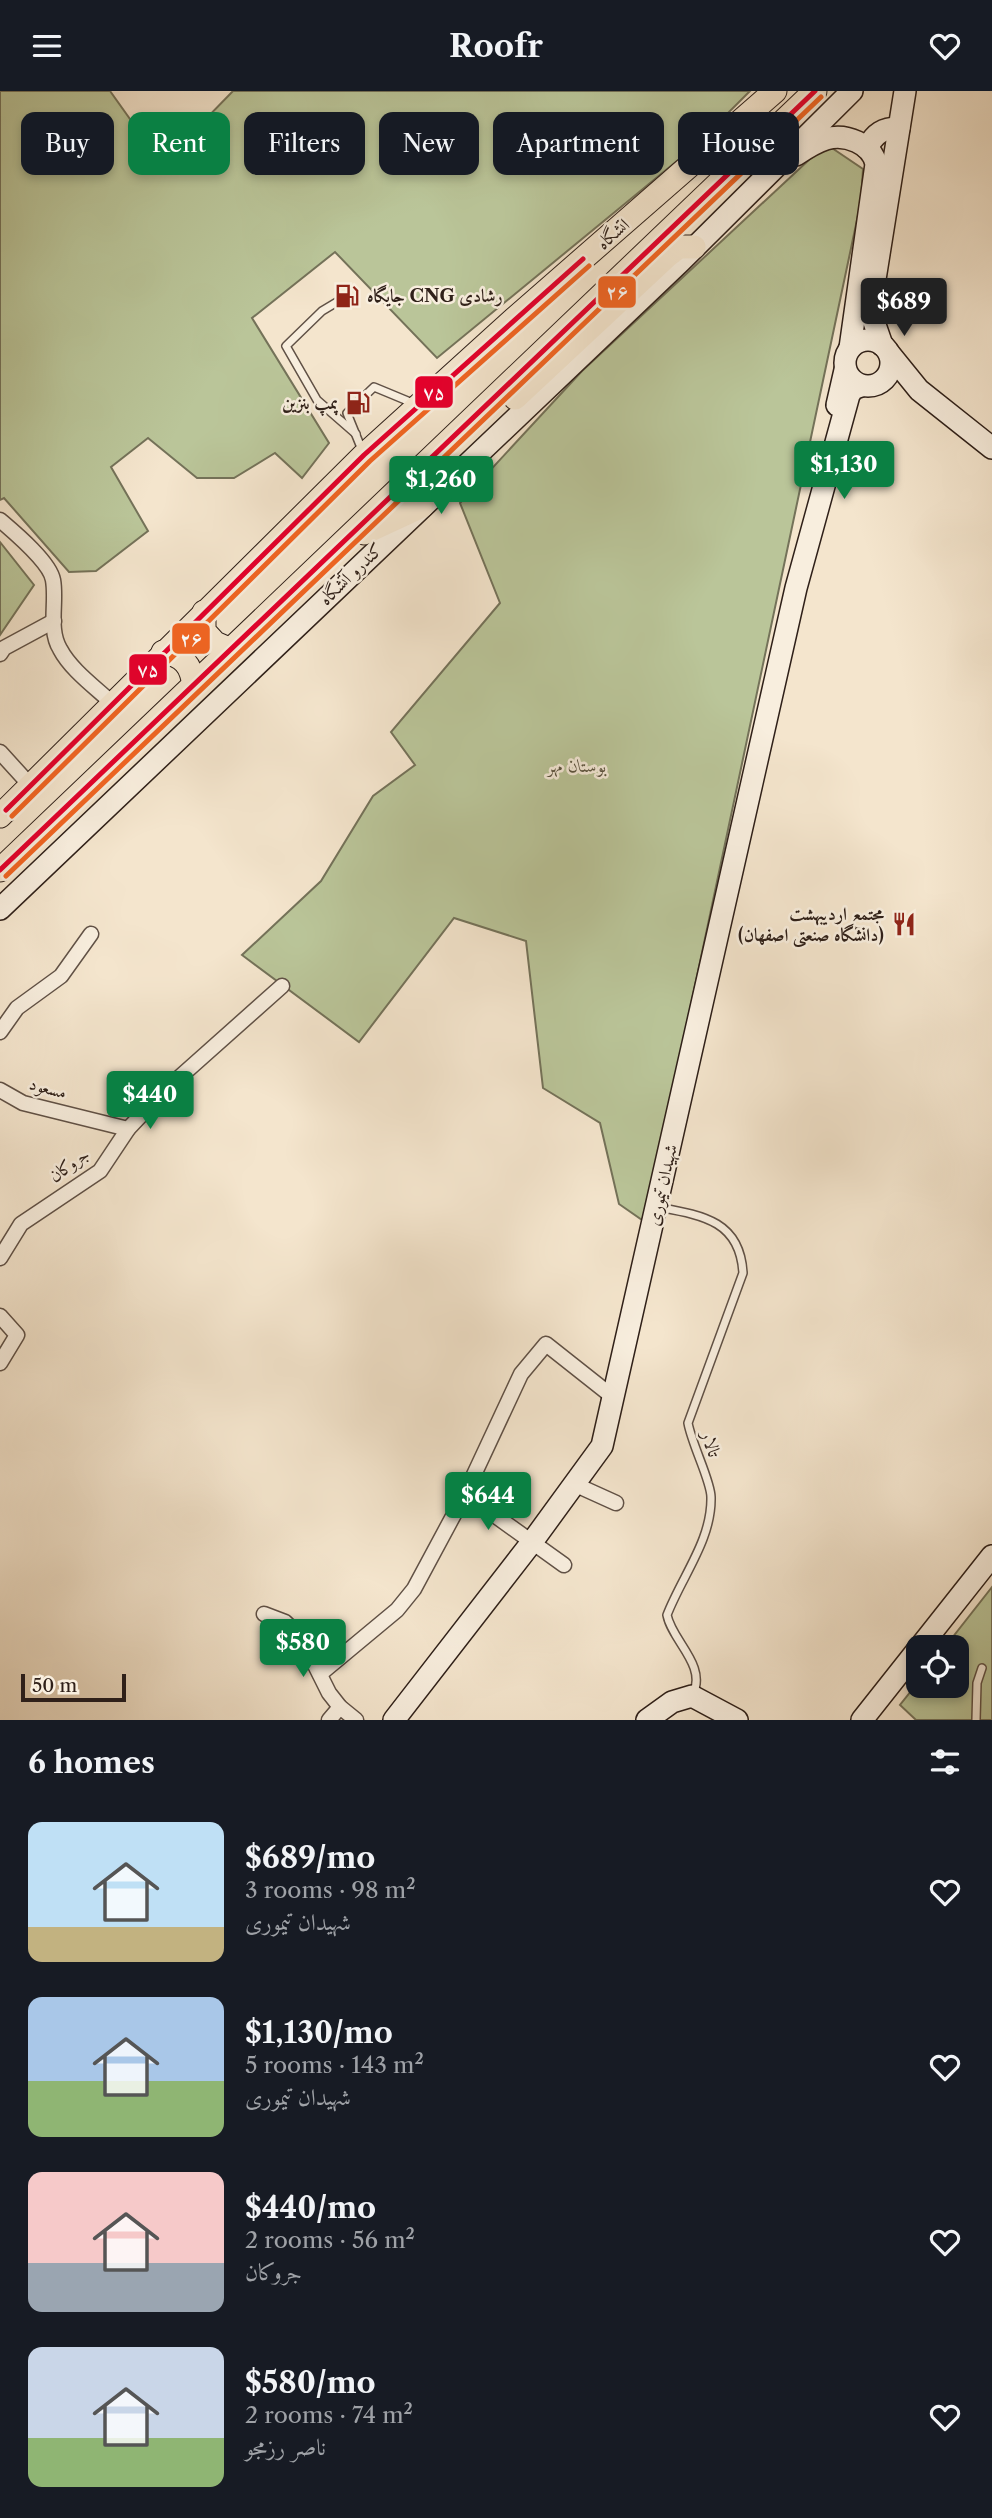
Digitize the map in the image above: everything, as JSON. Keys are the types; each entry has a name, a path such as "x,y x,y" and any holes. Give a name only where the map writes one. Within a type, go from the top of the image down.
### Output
{"main road":[{"name":"اتشگاه","path":"0,816 204,612 360,445 419,405 775,91"},
{"path":"0,870 815,91"},
{"name":"کندرو آتشگاه","path":"799,143 852,91"},
{"path":"899,128 886,128 877,134 872,156 850,348 846,355 845,370 854,382 861,386 876,385 883,381 891,368 873,319 872,298 905,91"},
{"path":"799,154 827,139 841,138 864,145 872,156"},
{"name":"کندرو آتشگاه","path":"0,909 767,175"},
{"path":"458,430 504,408 666,257 679,247 694,247"},
{"path":"850,348 863,340 871,340 886,349 919,390 992,448"},
{"name":"شهیدان تیموری","path":"796,588 797,573 845,370"},
{"path":"883,381 919,390"},
{"name":"شهیدان تیموری","path":"394,1720 532,1542 602,1446 796,588 849,395 853,389 861,386"},
{"path":"345,542 422,506"},
{"path":"204,612 204,631 215,643 231,650"},
{"path":"163,652 185,660 192,672 194,685"},
{"path":"929,1635 992,1556"},
{"path":"868,1720 906,1666"},
{"path":"647,1720 672,1702 692,1696 737,1720"}],"street":[{"path":"0,520 27,544 53,577 54,621 59,648 79,673 112,703"},
{"path":"0,654 5,648 54,621"},
{"path":"0,752 30,785 0,806"},
{"path":"0,1032 17,1008 61,976 91,934"},
{"name":"جروکان","path":"0,1258 21,1224 100,1171 128,1129 163,1092 282,986"},
{"name":"مسعود","path":"0,1090 23,1103 128,1129"},
{"path":"0,1316 17,1335 0,1363"},
{"path":"320,1674 397,1610 414,1589 465,1494 521,1374 546,1344 613,1397"},
{"path":"575,1484 616,1503"},
{"path":"465,1494 564,1565"},
{"path":"264,1614 285,1622 301,1637 340,1707 356,1720"},
{"path":"329,1720 340,1707"}],"lane":[{"path":"347,296 322,311 286,346 317,400 360,445"},
{"path":"360,445 347,413 374,387 419,405"},
{"name":"تالار","path":"657,1207 704,1217 719,1224 731,1236 742,1258 743,1273 688,1423 691,1442 711,1496 701,1546 667,1615 669,1625 692,1663 695,1690 692,1696"},
{"path":"976,1720 977,1683 982,1668"}],"green space":[{"path":"0,91 110,91 128,116 128,175 230,175 230,112 213,112 233,91 750,91 729,112 678,112 678,160 664,172 664,112 493,112 493,175 660,175 437,358 335,252 252,318 329,443 302,478 275,453 234,478 197,478 148,438 111,467 148,531 96,571 69,572 4,498 0,500"},
{"name":"بوستان مهر","path":"826,144 863,169 861,201 645,1222 619,1204 600,1123 543,1088 526,941 454,918 359,1042 242,955 321,881 373,796 415,765 391,732 500,603 460,503 582,371 793,175 799,175 799,169"},
{"path":"0,542 34,585 0,635"},
{"path":"992,1587 992,1720 916,1720 900,1705 906,1697 969,1698 969,1635 954,1635"}],"transit line":[{"name":"۷۵","path":"0,870 815,91"},
{"name":"۲۶","path":"6,876 821,97"},
{"name":"۷۵","path":"6,810 364,455 583,259"},
{"name":"۲۶","path":"12,816 370,461 589,266"}],"place":[{"name":"جایگاه CNG رشادی","path":"347,296"},
{"name":"پمپ بنزین","path":"358,403"},
{"name":"مجتمع اردیبهشت (دانشگاه صنعتی اصفهان)","path":"904,924"}]}
